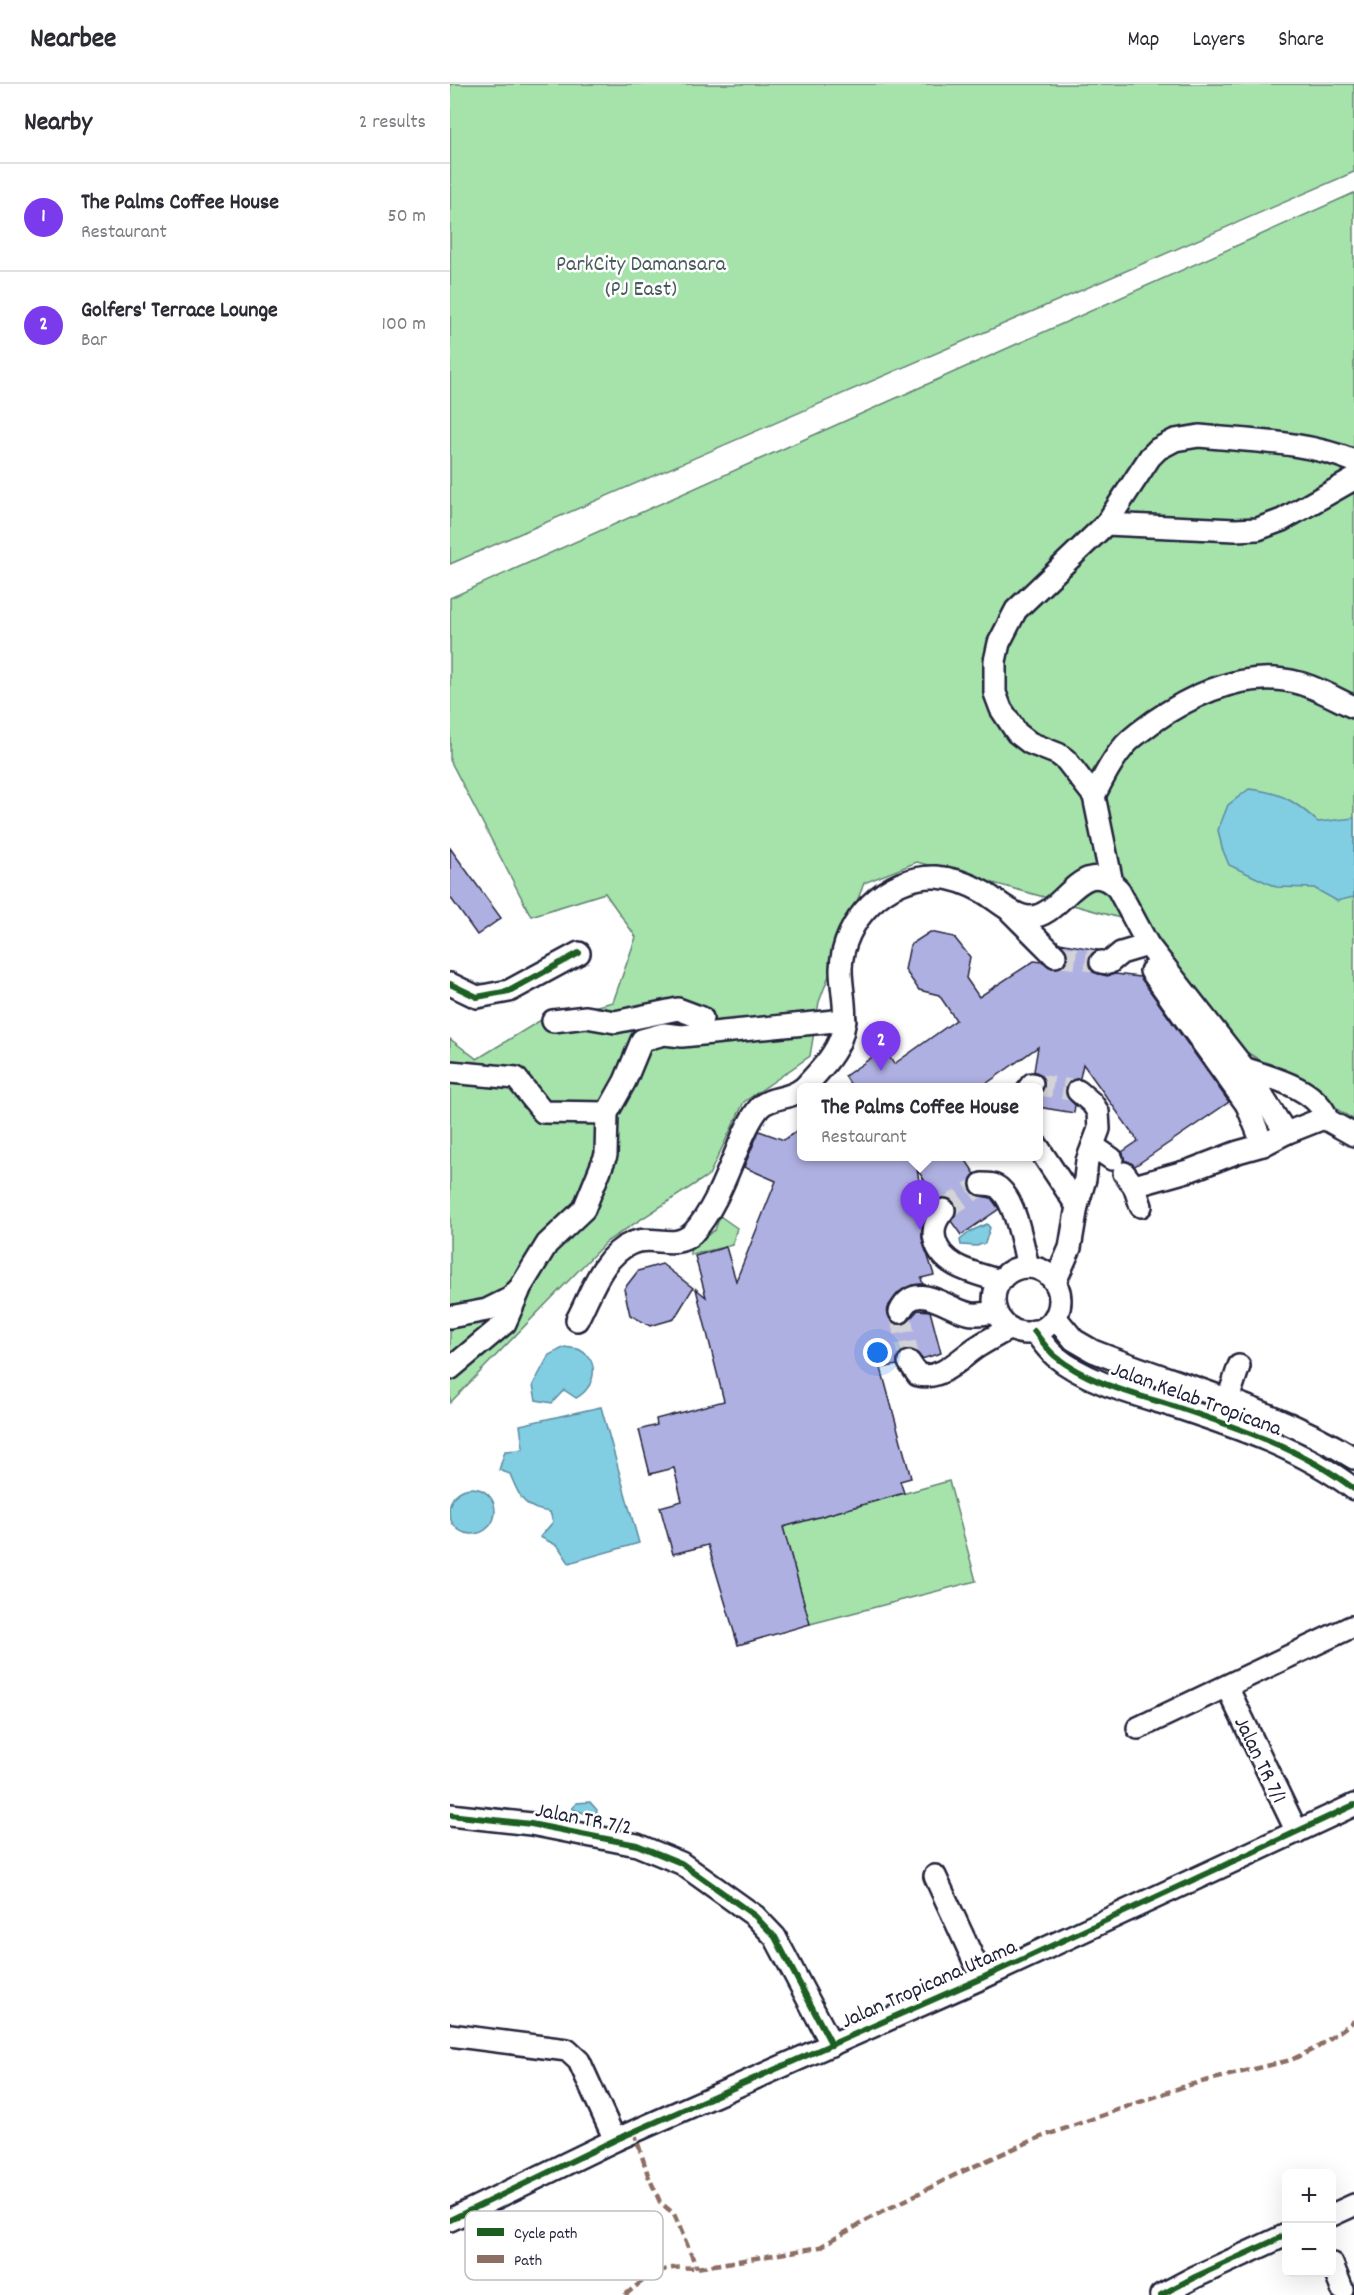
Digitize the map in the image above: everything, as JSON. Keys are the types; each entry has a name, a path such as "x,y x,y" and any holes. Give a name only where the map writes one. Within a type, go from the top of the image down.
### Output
{"street":[{"path":"1112,883 1094,796 1066,760 1058,754 1030,743 1017,733 1001,709 995,693 995,661 999,643 1016,610 1106,524 1150,457 1175,440 1199,436 1302,447 1354,461"},
{"path":"1106,524 1258,529 1282,520 1354,479"},
{"path":"1094,796 1111,764 1126,743 1175,708 1227,684 1277,679 1300,683 1354,707"},
{"path":"807,1083 839,1042 845,1020 841,968 845,943 861,915 886,892 919,878 951,879 982,891 1020,915 1038,917 1059,903 1084,880 1098,878 1112,883 1118,889 1152,949 1244,1068 1254,1100 1263,1145"},
{"path":"1004,905 1055,956"},
{"path":"1101,962 1109,963 1121,953 1152,949"},
{"path":"1152,949 1151,971 1254,1100 1286,1133"},
{"path":"450,984 477,997 509,991 579,953"},
{"path":"553,1021 586,1017 615,1022 678,1009 702,1018 762,1029"},
{"path":"682,1036 702,1018"},
{"path":"450,1369 505,1323 520,1288 547,1244 584,1209 606,1155 607,1113 625,1081 642,1040 664,1034 682,1036 845,1020"},
{"path":"1244,1068 1291,1085 1320,1106 1325,1113 1324,1118"},
{"path":"450,1072 516,1078 543,1112 607,1113"},
{"path":"577,1320 602,1271 623,1247 642,1240 675,1243 689,1237 695,1231 714,1200 755,1114 769,1101 790,1096 797,1091"},
{"path":"1055,1282 1071,1248 1087,1161 1099,1130 1098,1112 1092,1103 1078,1091"},
{"path":"1123,1173 1191,1170 1263,1145 1324,1118"},
{"path":"1324,1118 1354,1135"},
{"path":"1093,1146 1123,1173 1141,1206"},
{"path":"1043,1155 1077,1206"},
{"path":"982,1184 999,1187 1007,1199 1016,1220 1028,1267"},
{"path":"944,1210 934,1227 934,1237 942,1256 961,1269 1000,1281"},
{"path":"1028,1267 1048,1274 1055,1282 1060,1299 1055,1317 1046,1326 1034,1331 1026,1332 1010,1328 996,1312 995,1290 1000,1281 1008,1273 1028,1267"},
{"path":"450,1317 487,1310 509,1299 520,1288"},
{"path":"900,1312 906,1303 920,1296 938,1300 967,1313 996,1312"},
{"name":"Jalan Kelab Tropicana","path":"1055,1317 1074,1340 1093,1351 1228,1398 1306,1432 1354,1458"},
{"path":"909,1362 918,1375 931,1376 952,1366 976,1348 1010,1328"},
{"name":"Jalan Kelab Tropicana","path":"1034,1331 1055,1356 1086,1375 1128,1392 1276,1443 1354,1489"},
{"path":"1220,1423 1239,1366"},
{"name":"Jalan TR 7/1","path":"1138,1728 1351,1627"},
{"name":"Jalan TR 7/1","path":"1227,1687 1297,1832"},
{"name":"Jalan Tropicana Utama","path":"469,2211 615,2140 982,1978 1354,1805"},
{"name":"Jalan TR 7/2","path":"450,1815 531,1824 637,1845 681,1863 755,1916 775,1937 832,2045"},
{"path":"935,1876 982,1978"},
{"path":"450,2035 567,2050 579,2061 615,2140"},
{"path":"1336,2213 1354,2205"},
{"name":"Jalan Tropicana Utama","path":"450,2220 465,2213"},
{"path":"1161,2295 1194,2277 1282,2237"},
{"path":"1336,2274 1342,2289"}],"green space":[{"name":"ParkCity Damansara (PJ East)","path":"450,84 1354,84 1354,172 450,564"},
{"path":"1354,193 1354,1120 1242,1049 1149,926 917,862 864,883 819,1002 810,1056 744,1102 709,1175 606,1242 450,1403 450,1039 477,1059 541,1020 613,1002 636,937 605,893 531,916 450,760 450,598"},
{"path":"720,1216 737,1228 732,1245 691,1255 689,1247 715,1230"},
{"path":"949,1481 976,1581 810,1624 783,1527"}],"water":[{"path":"1249,789 1279,795 1302,808 1318,822 1354,818 1354,897 1337,901 1314,888 1276,887 1229,865 1218,830 1228,805"},
{"path":"987,1224 990,1228 985,1243 977,1246 961,1245 960,1240 971,1231"},
{"path":"565,1347 578,1349 587,1355 593,1368 591,1382 576,1398 564,1390 552,1403 536,1400 533,1385 549,1355"},
{"path":"601,1407 639,1543 569,1563 558,1546 540,1537 553,1522 550,1512 534,1508 523,1500 510,1474 499,1470 505,1451 523,1448 520,1425"},
{"path":"472,1488 488,1495 495,1511 488,1527 472,1534 456,1527 449,1511 456,1495"},
{"path":"590,1802 597,1810 596,1817 572,1809 576,1803"}],"building":[{"path":"450,848 501,918 477,935 450,897"},
{"path":"930,932 954,937 970,957 966,978 979,997 1034,961 1043,962 1052,968 1064,965 1067,953 1060,943 1098,950 1091,954 1088,960 1093,972 1107,976 1115,974 1140,977 1229,1102 1135,1166 1125,1161 1122,1152 1138,1141 1083,1064 1080,1078 1069,1082 1065,1089 1066,1096 1075,1105 1074,1113 1043,1108 1045,1085 1040,1074 1034,1071 1038,1047 987,1083 850,1083 845,1076 884,1049 894,1064 956,1020 939,995 919,990 905,970 910,945"},
{"path":"759,1131 784,1140 797,1131 797,1161 966,1161 975,1174 969,1183 971,1191 976,1195 991,1198 999,1209 961,1235 951,1221 956,1213 956,1205 947,1198 937,1200 917,1169 925,1215 922,1238 934,1275 921,1278 923,1284 912,1285 899,1292 889,1305 887,1312 893,1322 900,1325 906,1323 918,1310 930,1311 941,1353 922,1359 915,1351 907,1349 898,1356 897,1365 881,1368 911,1478 900,1481 904,1493 783,1527 810,1624 738,1645 708,1545 673,1554 660,1507 682,1501 674,1468 650,1474 639,1430 657,1425 656,1419 724,1401 696,1289 706,1297 695,1256 726,1247 736,1281 776,1181 744,1167"},
{"path":"662,1264 693,1288 674,1319 650,1326 630,1315 624,1289 638,1271"}],"tunnel":[{"path":"1055,956 1101,962"},
{"path":"1043,1086 1078,1091"},
{"path":"944,1210 982,1184"},
{"path":"900,1312 909,1362"}],"marked path":[{"path":"663,2270 697,2268 820,2247 874,2216 959,2173 1033,2140 1185,2086 1291,2060 1318,2047 1354,2021"},
{"path":"634,2131 648,2175 660,2202 674,2214 697,2268"},
{"path":"625,2295 644,2280"}],"cycle path":[{"path":"450,984 477,997 509,991 579,953"},
{"path":"1034,1331 1055,1356 1082,1374 1269,1441 1313,1462 1354,1489"},
{"path":"469,2211 615,2140 982,1978 1354,1805"},
{"path":"450,1815 531,1824 637,1845 681,1863 755,1916 775,1937 832,2045"},
{"path":"450,2220 465,2213"},
{"path":"1161,2295 1282,2237"}],"place":[{"name":"Golfers' Terrace Lounge","path":"881,1071"},
{"name":"The Palms Coffee House","path":"920,1230"}]}
